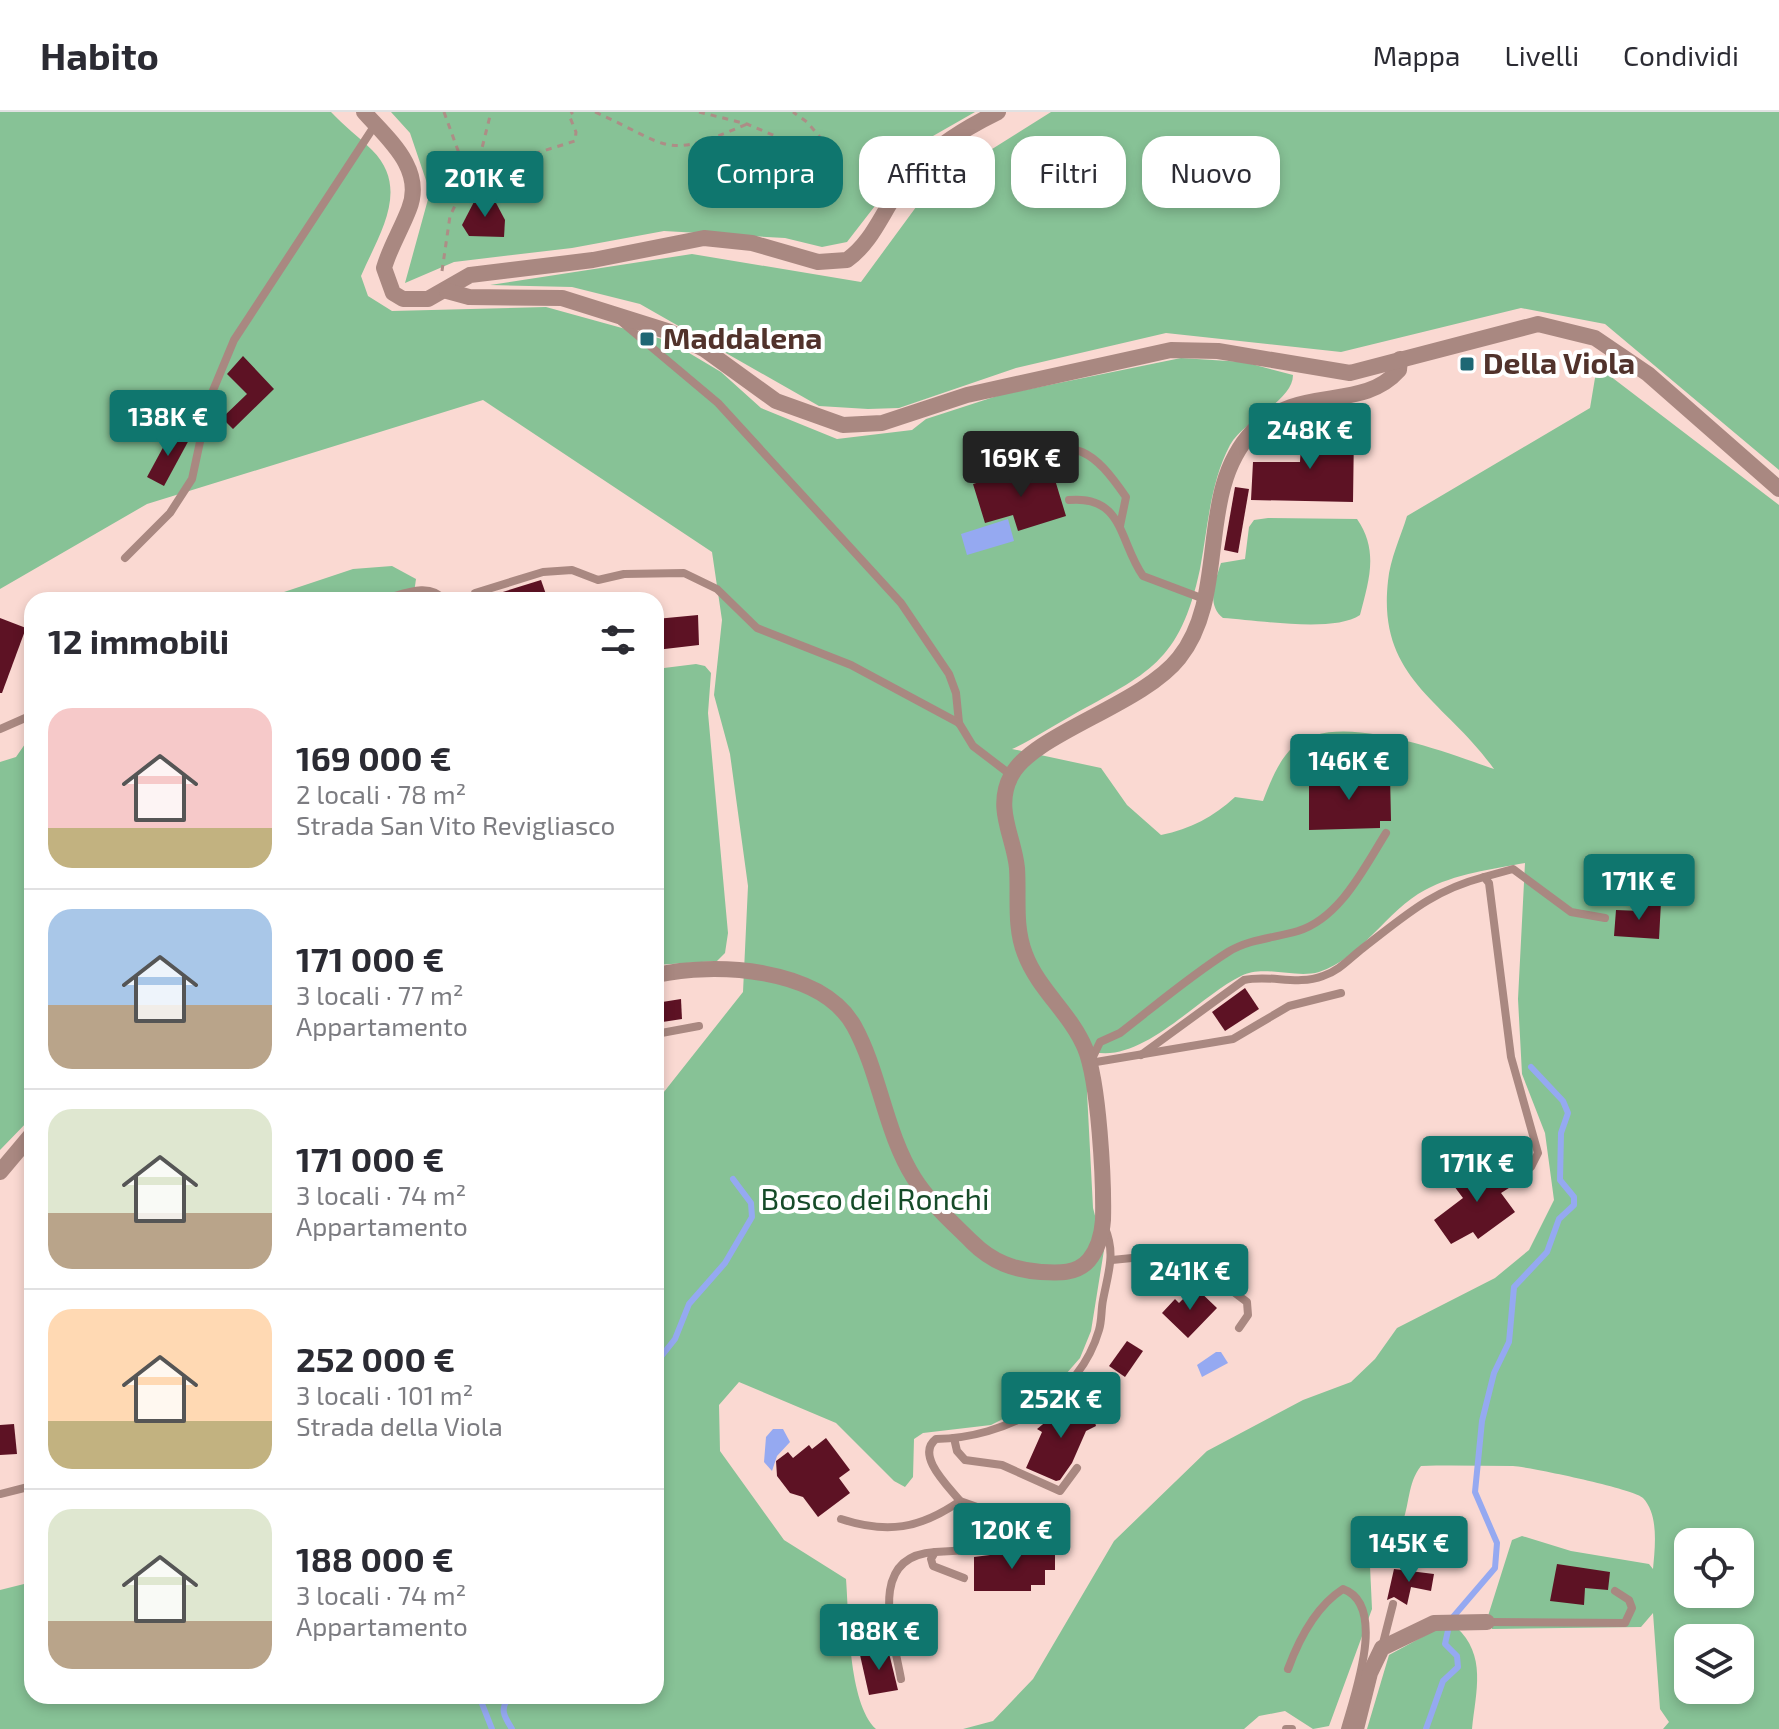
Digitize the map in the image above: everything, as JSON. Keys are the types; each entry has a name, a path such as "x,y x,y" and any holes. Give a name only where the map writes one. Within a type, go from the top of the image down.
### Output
{"street":[{"path":"369,118 401,153 414,186 408,211 390,247 385,280 393,293 403,299 428,299 447,291 470,275 593,260 704,238 752,243 818,262 847,260 869,239 918,166 958,131 998,112"},
{"path":"447,291 469,297 548,295 683,338 776,401 821,420 843,425 882,423 988,390 1171,350 1218,351 1334,373 1371,369 1538,324 1595,338 1648,374 1779,489"},
{"path":"664,973 676,970 750,971 783,978 833,1002 857,1031 888,1119 915,1180 989,1258 1029,1271 1074,1271 1086,1264 1096,1250 1103,1224 1090,1063 1083,1043 1025,956 1018,921 1017,871 1005,816 1011,775 1034,752 1165,673 1189,642 1204,599 1226,475 1249,435 1266,419 1300,402 1377,389 1399,370 1400,359"},
{"path":"0,1172 24,1144"},
{"path":"1356,1729 1370,1673 1382,1648 1434,1623 1487,1622"}],"lane":[{"path":"125,558 170,513 192,479 209,400 234,340 369,118"},
{"path":"611,314 718,403 901,603 949,674 956,693 959,723 973,746 1011,775"},
{"path":"1021,457 1056,448 1071,449 1099,460 1126,497 1120,526"},
{"path":"1069,500 1091,500 1105,506 1120,526 1143,576 1204,599"},
{"path":"478,592 543,572 572,570 598,580 624,574 684,573 717,589 735,610 757,628 851,665 959,723"},
{"path":"414,592 426,589 437,592"},
{"path":"0,729 24,718"},
{"path":"1090,1063 1100,1042 1120,1033 1230,951 1272,935 1300,930 1329,913 1355,883 1386,833"},
{"path":"1141,1055 1244,980 1257,977 1295,981 1325,976 1385,935 1422,901 1449,887 1513,869 1571,912 1605,918"},
{"path":"1484,877 1489,883 1511,1057 1538,1153 1531,1167 1515,1174"},
{"path":"1090,1063 1233,1039 1289,1006 1341,993"},
{"path":"664,1033 699,1026"},
{"path":"901,1679 891,1620 891,1582 905,1559 918,1553 987,1549 994,1545 997,1537 980,1508 960,1501 927,1452 929,1445 936,1439 1004,1429 1060,1392 1076,1376 1100,1328 1112,1260 1112,1244 1103,1224"},
{"path":"1112,1260 1182,1253 1247,1302 1248,1315 1239,1328"},
{"path":"954,1438 957,1451 965,1460 1002,1465 1060,1491 1077,1468"},
{"path":"0,1494 24,1488"},
{"path":"841,1519 882,1529 900,1529 940,1515 960,1501"},
{"path":"935,1552 931,1559 933,1566 964,1578"},
{"path":"1288,1669 1298,1641 1323,1607 1343,1589 1352,1592 1360,1601 1366,1636 1345,1729"},
{"path":"1487,1622 1625,1623 1632,1608 1629,1600 1615,1591"},
{"path":"1382,1648 1393,1604"}],"path":[{"path":"444,112 468,178"},
{"path":"447,291 442,273 443,246 450,216 481,152 491,112"},
{"path":"468,178 491,176 530,155 575,141 576,132 569,115 573,112"},
{"path":"595,112 666,147 685,148 747,124"},
{"path":"699,112 747,124 815,153 823,151 825,143 801,112"},
{"path":"793,112 807,122"}],"green space":[{"name":"Bosco dei Ronchi","path":"0,112 331,112 372,150 389,180 388,212 361,276 368,296 392,311 546,307 669,341 721,372 761,408 837,439 912,430 926,419 1000,395 1181,358 1244,362 1293,375 1285,393 1237,436 1223,460 1192,601 1171,645 1157,662 1121,688 1012,749 1101,768 1127,805 1161,835 1201,821 1235,797 1263,801 1283,759 1293,747 1312,736 1336,732 1392,737 1494,769 1418,686 1404,665 1393,642 1387,614 1391,564 1407,516 1590,408 1597,366 1779,505 1779,1729 1663,1729 1669,1722 1660,1709 1653,1613 1641,1627 1492,1629 1488,1616 1512,1540 1522,1536 1571,1551 1649,1564 1653,1569 1654,1522 1643,1498 1622,1489 1523,1467 1421,1466 1413,1480 1398,1532 1370,1566 1372,1609 1329,1726 1313,1729 1285,1711 1259,1716 1244,1729 963,1729 993,1721 1033,1679 1114,1541 1207,1451 1303,1400 1351,1382 1375,1359 1397,1328 1495,1278 1529,1250 1554,1200 1545,1133 1522,1074 1518,999 1525,863 1436,884 1398,909 1348,956 1319,972 1259,971 1241,976 1170,1026 1132,1048 1113,1053 1094,1052 1088,1060 1087,1092 1093,1208 1104,1250 1091,1331 1080,1358 1059,1382 1029,1406 991,1425 923,1433 914,1439 913,1477 905,1487 894,1481 836,1423 739,1382 719,1405 720,1451 784,1540 846,1579 855,1680 867,1717 876,1729 0,1729 0,1590 24,1584 24,1704 664,1704 664,1092 743,992 748,886 730,754 714,695 722,620 712,552 483,400 147,504 0,589"},
{"path":"391,112 975,112 933,136 859,136 859,208 873,208 847,242 822,247 785,238 664,231 572,248 454,262 405,283 430,192 410,133"},
{"path":"1051,112 1779,112 1779,470 1605,324 1521,308 1341,352 1166,333 1016,368 899,408 868,409 819,406 640,304 572,287 490,285 692,254 861,282 915,208 995,208 995,147 1011,137 1011,208 1126,208 1126,136 1013,136"},
{"path":"1357,519 1370,554 1369,578 1360,615 1348,620 1314,624 1223,618 1218,613 1213,593 1221,563 1245,559 1249,527 1254,520"},
{"path":"392,566 416,579 414,592 284,592 353,569"},
{"path":"696,664 705,666 711,673 708,713 728,933 725,953 717,961 664,964 664,668"},
{"path":"24,746 24,1125 0,1150 0,762 16,757"},
{"path":"1456,1627 1466,1638 1476,1662 1477,1687 1472,1729 1367,1729 1389,1655 1437,1629"}],"water":[{"path":"1008,519 1014,541 967,555 961,534"},
{"path":"1221,1352 1228,1363 1202,1377 1197,1365"},
{"path":"773,1429 783,1429 790,1442 777,1456 772,1471 764,1462 766,1437"}],"building":[{"path":"477,196 495,201 505,220 504,237 469,236 462,225"},
{"path":"243,356 274,389 233,429 222,418 247,394 227,374"},
{"path":"1302,428 1354,430 1353,502 1251,500 1253,462 1300,462"},
{"path":"173,429 190,438 164,486 147,477"},
{"path":"1018,470 1020,480 1052,470 1066,516 1018,531 1013,515 985,523 973,484"},
{"path":"1235,487 1249,489 1238,553 1224,550"},
{"path":"541,580 545,592 503,592"},
{"path":"698,615 699,645 664,649 664,618"},
{"path":"0,618 24,627 24,633 0,693"},
{"path":"1390,775 1391,821 1380,821 1380,828 1309,830 1309,777"},
{"path":"1641,901 1661,902 1659,939 1614,936 1616,910 1641,911"},
{"path":"1245,988 1259,1009 1225,1031 1212,1012"},
{"path":"681,999 682,1019 664,1022 664,1002"},
{"path":"1491,1158 1512,1186 1501,1193 1515,1212 1478,1239 1473,1232 1451,1244 1434,1220 1463,1198 1454,1186"},
{"path":"1195,1287 1217,1308 1188,1338 1162,1313 1175,1299 1179,1303"},
{"path":"1127,1341 1143,1351 1125,1377 1109,1366"},
{"path":"1086,1399 1097,1417 1094,1419 1096,1426 1086,1431 1072,1463 1060,1480 1026,1468 1042,1432 1037,1429 1059,1411"},
{"path":"14,1424 17,1454 0,1455 0,1425"},
{"path":"826,1438 850,1470 839,1478 850,1493 818,1517 803,1497 790,1493 777,1476 776,1461 788,1452 793,1458 809,1445 812,1449"},
{"path":"995,1551 1055,1553 1055,1570 1045,1570 1045,1585 1031,1585 1031,1591 974,1591 974,1557 990,1555"},
{"path":"1557,1564 1610,1572 1608,1590 1585,1588 1584,1605 1550,1601"},
{"path":"1394,1569 1434,1574 1431,1591 1411,1587 1407,1605 1394,1597 1387,1600"},
{"path":"888,1649 898,1690 869,1695 860,1655"}],"waterway":[{"path":"1453,1617 1495,1568 1497,1543 1475,1492 1482,1421 1494,1373 1509,1342 1514,1287 1547,1252 1559,1219 1574,1205 1574,1197 1560,1180 1561,1133 1568,1113 1563,1101 1531,1067"},
{"path":"664,1353 675,1339 689,1304 725,1263 752,1217 751,1203 733,1179"},
{"path":"1426,1729 1443,1681 1458,1667 1457,1656 1445,1644 1449,1626"},
{"path":"482,1704 492,1729"},
{"path":"506,1704 504,1712 512,1729"}],"place":[{"name":"Maddalena","path":"647,339"},
{"name":"Della Viola","path":"1467,364"}]}
